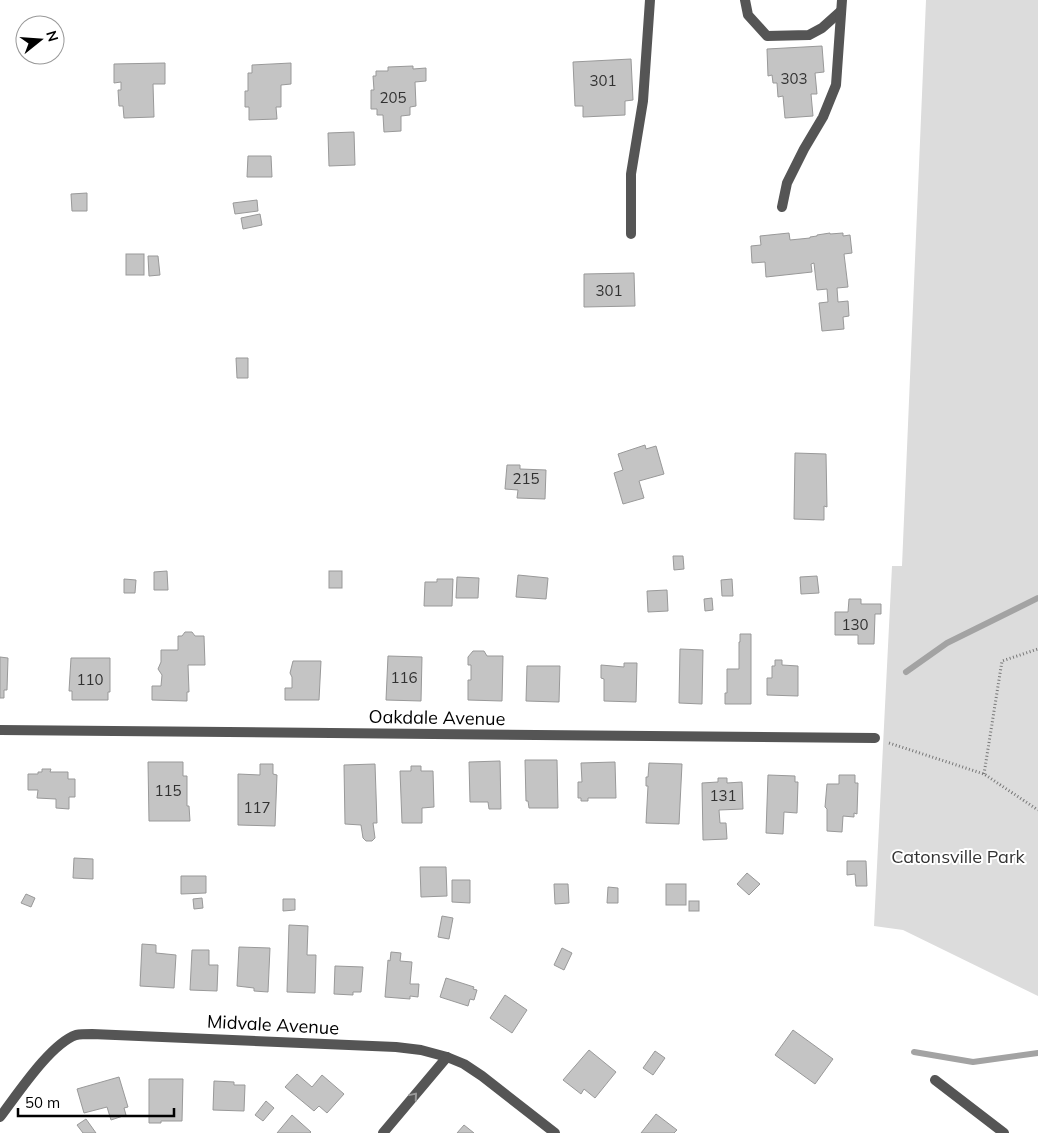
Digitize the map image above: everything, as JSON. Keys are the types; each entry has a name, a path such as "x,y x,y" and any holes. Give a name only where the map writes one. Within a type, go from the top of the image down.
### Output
{"street":[{"path":"631,234 631,174 643,101 650,0"},
{"path":"746,0 748,16 767,36 809,35 822,28 841,11"},
{"path":"782,207 787,184 804,149 823,117 836,85 842,0"},
{"name":"Oakdale Avenue","path":"0,730 875,738"},
{"name":"Midvale Avenue","path":"0,1117 48,1056 61,1043 76,1035 92,1034 396,1047 421,1050 464,1064 556,1133"},
{"path":"383,1133 447,1057"},
{"path":"935,1080 1004,1133"}],"path":[{"path":"984,774 1002,661 1038,648"},
{"path":"875,738 984,774 1038,810"}],"green space":[{"name":"Catonsville Park","path":"926,0 1038,0 1038,996 903,930 874,926 892,566 902,566"}],"building":[{"path":"822,46 824,72 815,73 817,94 811,94 813,116 785,118 783,96 778,97 777,83 773,83 772,75 768,76 767,49"},
{"path":"631,59 633,100 625,101 625,115 583,117 583,106 575,106 573,62"},
{"path":"165,63 165,84 153,84 154,117 124,118 123,106 119,106 118,90 121,90 121,82 114,83 114,64"},
{"path":"291,63 291,84 281,85 281,107 276,107 277,119 249,120 249,107 245,107 245,91 248,91 248,73 252,73 252,65"},
{"path":"413,66 413,69 426,68 426,81 415,82 416,106 410,107 410,115 401,116 401,131 384,132 383,115 377,115 377,109 371,109 371,90 374,90 373,76 376,76 376,71 388,71 388,67"},
{"path":"354,132 355,165 329,166 328,133"},
{"path":"248,156 271,156 272,177 247,177"},
{"path":"87,193 87,211 72,211 71,194"},
{"path":"257,200 258,211 235,214 233,203"},
{"path":"260,214 262,225 243,229 241,218"},
{"path":"789,233 790,240 830,233 843,233 843,236 850,235 852,253 844,254 848,287 837,288 838,302 848,301 849,316 843,317 844,329 822,331 819,303 828,302 827,289 817,290 814,263 811,264 812,272 766,277 765,262 752,263 751,246 761,245 760,236"},
{"path":"126,254 144,254 144,275 126,275"},
{"path":"148,256 158,256 160,275 149,276"},
{"path":"634,273 635,306 584,307 584,274"},
{"path":"236,358 248,358 248,378 237,378"},
{"path":"645,445 646,449 656,446 664,474 639,481 644,498 623,504 614,473 623,470 618,454"},
{"path":"795,453 826,454 827,507 824,506 824,520 794,519"},
{"path":"507,465 520,465 520,469 546,470 545,499 517,498 518,490 505,489"},
{"path":"673,556 683,556 684,569 674,570"},
{"path":"167,571 168,590 154,590 154,572"},
{"path":"329,571 342,571 342,588 329,588"},
{"path":"518,575 548,578 546,599 516,597"},
{"path":"817,576 819,593 801,594 800,577"},
{"path":"457,577 479,578 478,598 456,598"},
{"path":"124,579 136,580 135,593 124,593"},
{"path":"437,579 453,579 452,606 424,606 425,582 437,582"},
{"path":"732,579 733,596 722,596 721,580"},
{"path":"667,590 668,611 648,612 647,591"},
{"path":"712,598 713,610 705,611 704,599"},
{"path":"849,599 861,599 861,604 881,604 881,614 875,614 874,644 858,644 858,635 835,635 835,612 848,612"},
{"path":"185,632 192,632 195,636 204,636 205,665 188,665 189,692 187,692 187,701 152,700 152,686 161,686 162,675 158,669 161,662 161,650 178,650 178,636 182,636"},
{"path":"740,634 751,634 751,704 725,704 727,669 739,669"},
{"path":"680,649 703,650 702,704 679,703"},
{"path":"473,651 484,651 487,656 503,656 502,701 468,700 468,680 471,680 471,665 468,665 468,657"},
{"path":"388,656 422,657 421,701 386,700"},
{"path":"0,657 8,658 7,690 4,690 4,698 0,698"},
{"path":"71,658 110,658 110,692 108,692 108,700 72,700 72,691 69,691"},
{"path":"775,660 782,660 782,665 798,666 798,696 767,695 767,678 772,678 772,666 775,666"},
{"path":"293,661 321,661 319,700 285,700 285,688 292,688 290,673"},
{"path":"624,663 637,663 636,702 604,701 604,679 601,678 601,665 624,667"},
{"path":"527,666 560,666 559,702 526,701"},
{"path":"525,760 557,760 558,808 529,808 528,801 526,801"},
{"path":"500,761 501,809 489,809 488,802 470,802 469,762"},
{"path":"148,762 183,762 183,776 187,776 187,806 189,806 190,821 149,821"},
{"path":"615,762 616,798 588,798 588,801 581,801 581,798 578,798 578,782 582,782 581,763"},
{"path":"649,763 682,764 679,824 646,823 648,786 646,786 646,777 648,777"},
{"path":"260,764 273,764 273,774 277,775 275,826 238,825 238,774 260,775"},
{"path":"375,764 377,823 373,823 375,838 372,841 366,841 363,838 361,825 345,824 344,765"},
{"path":"411,766 421,766 421,771 433,771 434,807 422,808 422,823 402,823 400,771 411,771"},
{"path":"42,769 51,769 50,772 68,772 68,779 75,779 75,797 69,797 69,809 56,808 56,799 37,798 38,790 28,790 28,774 38,774 38,772 42,772"},
{"path":"768,775 795,776 795,782 798,782 797,813 784,812 783,834 766,833"},
{"path":"839,775 855,775 855,783 858,783 857,814 854,813 854,817 843,816 842,832 827,831 827,809 825,807 827,784 839,784"},
{"path":"718,778 727,778 727,783 742,782 743,809 719,810 720,823 726,823 727,839 703,840 702,783 718,782"},
{"path":"74,858 93,859 93,879 73,878"},
{"path":"847,861 866,861 867,886 856,886 855,874 847,875"},
{"path":"420,867 446,867 447,896 421,897"},
{"path":"747,873 760,884 749,895 737,884"},
{"path":"181,876 206,876 206,893 181,894"},
{"path":"452,880 470,880 470,903 452,902"},
{"path":"554,884 568,884 569,903 555,904"},
{"path":"666,884 686,884 686,905 666,905"},
{"path":"608,887 618,888 618,903 607,903"},
{"path":"26,894 35,898 31,907 21,903"},
{"path":"202,898 203,908 194,909 193,899"},
{"path":"283,899 295,899 295,910 283,911"},
{"path":"689,901 699,901 699,911 689,911"},
{"path":"442,916 453,918 449,939 438,937"},
{"path":"289,925 308,926 307,955 316,955 315,993 287,992"},
{"path":"142,944 156,945 156,953 176,955 174,988 140,986"},
{"path":"239,947 270,948 268,992 254,991 254,988 237,986"},
{"path":"562,948 572,953 564,970 554,965"},
{"path":"192,950 209,950 209,965 218,965 217,991 190,990"},
{"path":"391,952 401,953 400,961 412,962 410,984 419,984 418,997 410,996 410,999 385,997 388,960 390,961"},
{"path":"335,966 363,967 361,992 353,992 353,995 334,994"},
{"path":"446,978 474,987 473,989 477,990 474,1000 470,999 468,1006 440,997"},
{"path":"505,995 527,1010 512,1033 490,1018"},
{"path":"793,1030 833,1059 815,1084 775,1055"},
{"path":"589,1050 616,1072 595,1098 584,1089 581,1094 563,1080"},
{"path":"655,1051 665,1058 653,1075 643,1068"},
{"path":"297,1074 312,1087 322,1075 344,1094 327,1113 319,1106 314,1111 285,1087"},
{"path":"119,1077 128,1107 124,1108 126,1115 111,1120 107,1107 84,1113 77,1089"},
{"path":"149,1079 183,1079 182,1121 149,1123"},
{"path":"214,1081 234,1082 234,1085 245,1085 244,1111 213,1110"},
{"path":"266,1101 274,1108 263,1121 255,1115"},
{"path":"656,1114 677,1130 674,1133 641,1133"},
{"path":"292,1115 311,1132 277,1133"},
{"path":"86,1119 96,1133 83,1133 77,1125"},
{"path":"464,1125 474,1133 457,1133"}],"waterway":[{"path":"906,672 947,643 1038,598"},
{"path":"914,1052 973,1062 1038,1053"}]}
